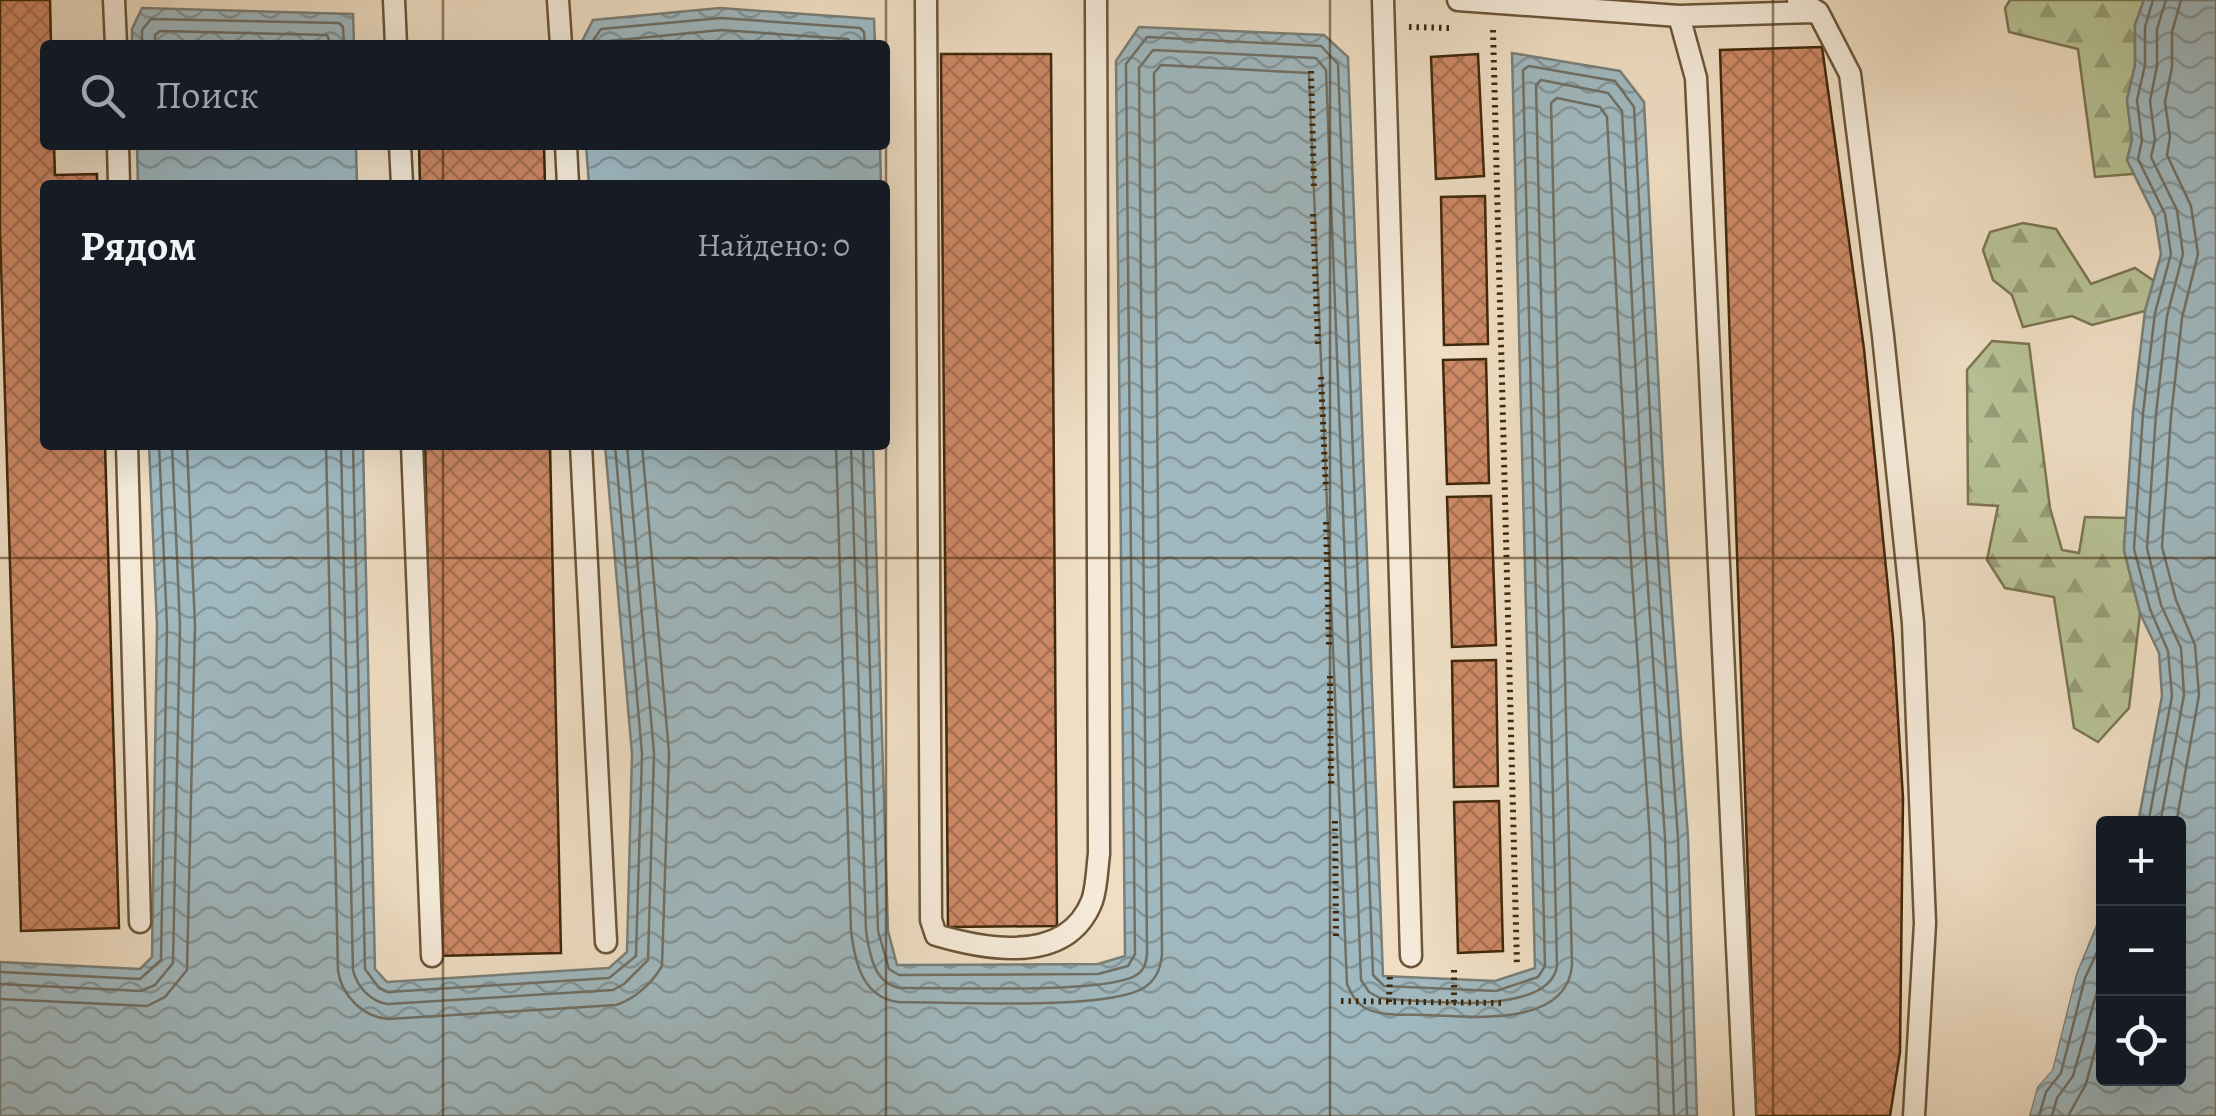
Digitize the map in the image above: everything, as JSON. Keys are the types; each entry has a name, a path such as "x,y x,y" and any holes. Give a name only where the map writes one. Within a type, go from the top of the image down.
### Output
{"lane":[{"path":"114,0 116,40"},
{"path":"394,0 396,40"},
{"path":"558,0 561,40"},
{"path":"926,0 930,920 936,935 977,947 1027,949 1069,933 1092,902 1099,854 1096,0"},
{"path":"1383,0 1411,956"},
{"path":"1458,0 1679,16 1818,12"},
{"path":"1798,0 1818,12 1850,74 1913,623 1925,923 1914,1116"},
{"path":"1679,16 1696,78 1745,1116"},
{"path":"118,150 120,180"},
{"path":"400,150 402,180"},
{"path":"566,150 568,180"},
{"path":"127,450 140,922"},
{"path":"412,450 432,956"},
{"path":"581,450 606,942"}],"path":[{"path":"1384,26 1458,28"},
{"path":"1476,29 1494,30 1517,967"},
{"path":"1311,71 1314,188"},
{"path":"1313,214 1318,345"},
{"path":"1321,377 1326,490"},
{"path":"1326,522 1328,645"},
{"path":"1330,676 1331,787"},
{"path":"1335,821 1336,940"},
{"path":"1389,1002 1390,968"},
{"path":"1454,970 1454,1002"},
{"path":"1341,1001 1501,1003"}],"green space":[{"path":"2010,0 2144,0 2135,25 2135,65 2127,100 2132,140 2127,160 2134,174 2095,177 2078,49 2009,32 2005,8"},
{"path":"2023,223 2056,229 2091,284 2135,268 2154,281 2145,311 2092,325 2072,316 2023,327 2012,295 1993,280 1983,250 1990,232"},
{"path":"1992,341 2029,344 2050,508 2062,550 2079,553 2085,517 2126,518 2124,551 2140,613 2129,708 2098,742 2074,728 2054,597 2005,588 1987,560 1998,506 1968,504 1967,370"}],"water":[{"path":"2144,0 2216,0 2216,1116 2029,1116 2037,1087 2052,1070 2076,974 2096,927 2096,1086 2186,1086 2186,816 2139,816 2162,696 2159,653 2140,613 2124,550 2133,412 2145,311 2161,254 2155,217 2127,160 2132,140 2127,100 2135,65 2135,25"},
{"path":"142,8 353,14 354,40 132,40 132,29"},
{"path":"720,8 874,19 875,40 583,40 593,20"},
{"path":"1139,27 1324,35 1348,57 1383,976 1495,981 1535,968 1512,53 1620,71 1644,102 1666,529 1688,837 1697,1116 0,1116 0,962 140,969 152,957 157,626 149,450 363,450 375,969 387,982 609,968 627,952 632,754 605,450 873,450 888,931 897,965 1098,964 1125,956 1116,61"},
{"path":"137,150 356,150 357,180 138,180"},
{"path":"586,150 880,150 881,180 589,180"}],"pier":[{"path":"2096,915 2096,925 2076,974 2052,1070 2037,1087 2029,1116 2024,1116 2033,1085 2047,1068 2071,973"}],"building":[{"path":"0,0 50,0 51,40 40,40 40,150 54,150 55,175 97,174 97,180 40,180 40,450 105,450 119,928 21,931 0,231"},
{"path":"1822,47 1864,349 1893,638 1903,798 1900,1052 1890,1116 1756,1116 1720,50"},
{"path":"941,54 1051,54 1057,926 948,927"},
{"path":"1478,54 1484,176 1436,179 1431,57"},
{"path":"419,150 544,150 545,180 420,180"},
{"path":"1485,196 1488,344 1444,345 1441,197"},
{"path":"1486,359 1489,483 1447,484 1443,360"},
{"path":"425,450 550,450 561,953 436,956"},
{"path":"1491,496 1496,645 1452,647 1447,497"},
{"path":"1496,660 1498,786 1454,787 1452,661"},
{"path":"1499,801 1503,951 1458,953 1454,802"}]}
